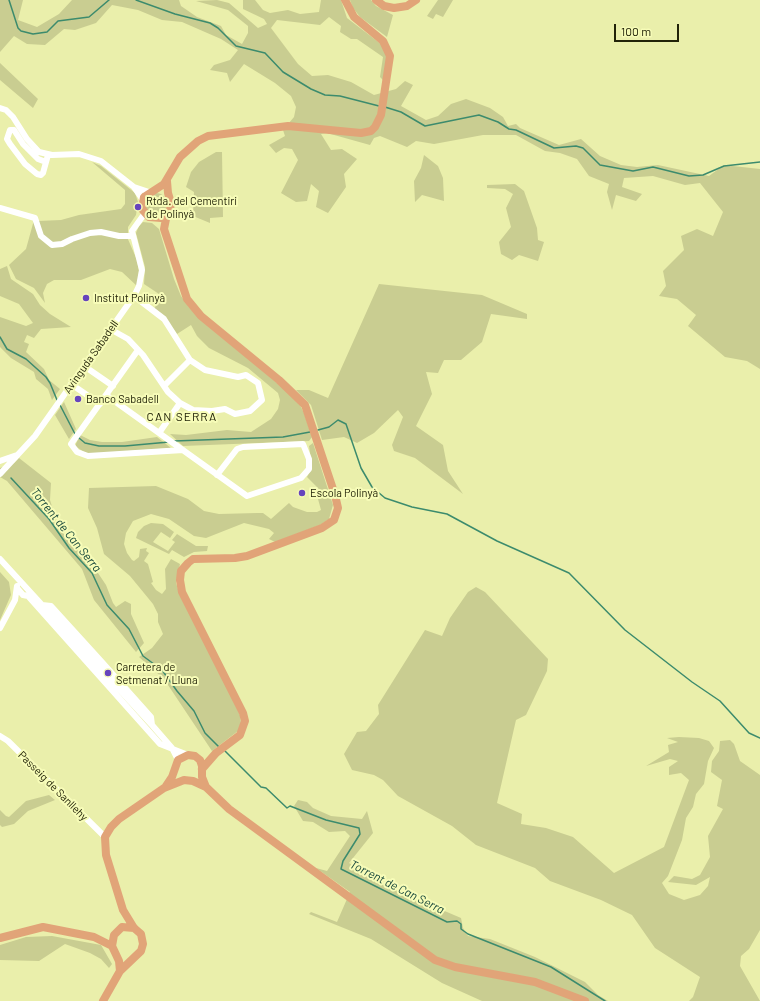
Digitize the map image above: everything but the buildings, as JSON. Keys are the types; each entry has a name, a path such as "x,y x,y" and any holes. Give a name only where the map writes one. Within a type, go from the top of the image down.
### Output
{"main road":[{"path":"164,229 154,219 145,213 142,209 142,200 167,181 177,161 186,150 198,140 213,134 288,126 361,132 371,131 375,127 381,115 390,56 383,41 354,17 345,0"},
{"path":"376,0 384,6 394,8 407,6 416,0"},
{"path":"103,1001 120,971 134,956 141,951 143,944 140,934 134,928 123,910 106,855 105,837 110,827 119,819 164,788 188,780 202,771 216,753 242,733 244,728 244,717 182,592 180,580 181,571 188,562 193,559 235,558 247,556 322,528 331,523 336,517 338,504 305,405 279,380 207,321 191,306 183,292 164,229 170,206 167,181"},
{"path":"153,191 163,192 168,197"},
{"path":"154,219 161,218 167,214"},
{"path":"164,788 176,770 178,760 188,754 197,758 216,753"},
{"path":"197,758 206,787"},
{"path":"176,770 180,777 206,787 229,809 435,960 455,967 535,982 585,1001"},
{"path":"120,971 119,961 114,949 116,932 122,921 123,910"},
{"path":"94,937 116,932 127,926 134,928"},
{"path":"0,938 43,927 94,937 114,949 124,958 134,956"}],"street":[{"path":"0,108 12,117 34,148 48,155 79,154 88,156 111,168 134,187 142,200"},
{"path":"46,162 38,159 23,144 14,130 10,130 7,139 25,164 40,175 43,173 48,155"},
{"path":"134,187 153,191"},
{"path":"1,209 35,218 41,236 52,245 62,244 72,238 90,233 101,232 119,236 132,236 133,227 145,213"},
{"name":"Avinguda Sabadell","path":"0,474 35,436 134,296 139,286 142,270 140,258 132,236"},
{"path":"110,329 128,339 138,350 164,386 180,403 193,410 212,411 224,409 235,414 250,411 262,400 258,384 246,375 238,376 205,370 190,360 164,319 134,296"},
{"path":"138,350 71,444 77,452 88,456 183,450"},
{"path":"164,386 190,360"},
{"path":"84,366 113,386"},
{"path":"71,384 100,404"},
{"path":"106,395 217,475 247,496 301,478 309,469 308,455 303,444 243,447 237,449 217,475"},
{"path":"159,433 180,403"},
{"path":"0,461 20,454"},
{"path":"0,559 42,605 51,606 151,717 152,725 172,748 178,760"},
{"path":"0,628 15,600 18,578"},
{"path":"17,588 23,595 28,596 160,744 188,754"},
{"path":"15,600 29,591"},
{"name":"Passeig de Sanllehy","path":"0,736 8,741 105,837"}],"green space":[{"path":"0,0 23,0 18,20 37,27 59,14 72,0 179,0 181,6 197,17 221,26 226,35 242,44 248,33 248,26 228,10 196,1 217,0 229,3 258,28 267,24 264,19 243,9 243,0 255,0 263,10 270,13 288,10 300,14 319,12 321,0 341,0 347,18 381,44 388,56 383,80 380,77 383,57 357,39 351,39 340,32 341,26 329,17 320,25 277,20 271,28 298,64 312,76 328,75 351,82 374,95 396,89 405,81 413,85 401,106 426,120 438,116 451,104 466,99 490,108 503,117 508,126 516,124 520,128 559,145 581,139 600,156 621,165 637,167 658,165 709,176 724,165 760,169 760,369 747,361 725,357 688,326 696,315 677,299 659,296 666,286 663,271 684,250 681,236 697,229 713,236 723,212 700,183 685,185 653,176 624,178 622,187 642,194 636,201 616,195 612,210 607,192 609,184 589,176 577,159 560,153 545,151 516,135 483,135 434,144 416,141 407,147 380,136 374,138 370,145 327,133 321,134 331,150 342,149 357,159 344,174 346,187 328,213 316,207 319,191 311,184 307,201 296,202 281,193 298,160 292,149 284,148 276,153 269,145 285,136 283,130 294,117 296,107 291,96 275,83 244,64 230,82 227,73 210,70 214,65 230,60 238,50 221,39 182,22 162,20 138,10 112,5 96,23 75,30 64,29 45,45 27,44 14,36 0,52"},
{"path":"350,0 371,0 376,6 393,15 387,37 360,17 353,8"},
{"path":"438,0 453,0 443,17 436,14 433,19 427,16"},
{"path":"0,63 38,99 33,108 0,80"},
{"path":"216,152 222,152 223,217 210,218 210,223 193,216 194,192 186,187 191,172 199,162"},
{"path":"424,155 438,166 443,178 444,201 422,195 415,202 414,181 421,168"},
{"path":"92,162 101,166 135,193 138,202 136,215 128,227 128,235 101,231 62,242 51,242 42,235 38,221 61,220 79,215 121,209 125,204 125,190"},
{"path":"515,184 524,191 537,228 538,240 544,242 538,261 519,255 512,260 501,254 499,242 511,227 506,208 513,194 505,189 487,188 487,185"},
{"path":"156,193 164,196 167,204 164,212 156,215 148,212 145,204 148,196"},
{"path":"34,220 49,245 82,236 100,234 127,237 137,260 139,271 137,286 122,272 110,269 81,280 54,280 47,284 43,293 45,303 34,288 16,279 9,265 26,249"},
{"path":"143,222 152,223 159,229 174,279 181,296 190,308 298,401 304,413 312,437 309,441 183,446 170,434 186,435 227,430 251,432 271,419 278,409 280,400 278,393 248,368 209,348 197,336 191,325 177,334 166,319 154,309 162,296 144,284 145,267 136,233 139,226"},
{"path":"7,266 11,279 33,294 40,305 50,314 71,327 41,329 34,338 27,335 24,342 29,344 26,352 44,369 49,380 60,389 52,400 48,389 36,379 34,372 11,358 0,347 0,317 26,326 33,323 19,304 0,296 0,269"},
{"path":"379,284 482,295 527,314 527,319 491,314 482,342 461,360 444,360 438,373 426,372 432,394 416,426 443,445 448,471 463,494 415,458 394,451 392,445 403,417 398,410 374,433 357,443 344,437 322,440 311,405 296,390 309,390 328,398"},
{"path":"64,402 76,429 69,439 55,415"},
{"path":"80,435 90,440 102,442 122,442 157,437 171,448 87,454 75,446"},
{"path":"313,443 333,505 329,519 320,525 275,542 269,539 274,533 269,529 244,523 206,538 194,536 169,519 151,514 133,521 126,533 124,544 127,553 132,560 134,561 139,557 140,549 147,548 146,551 149,553 144,561 148,564 153,582 151,583 156,590 162,594 166,589 165,569 171,559 180,564 176,583 179,592 227,686 240,715 241,723 238,731 212,751 164,679 139,657 152,648 163,634 158,622 158,614 153,604 130,576 104,554 97,528 88,508 89,488 156,486 188,499 204,511 219,514 263,513 271,519 289,503 293,507 307,512 317,512 321,510 318,499 321,491 307,477 312,467 309,446"},
{"path":"19,458 51,483 50,500 59,529 92,564 106,585 116,607 125,601 131,604 131,614 144,643 136,652 94,600 82,569 7,481 0,477 0,468 14,463"},
{"path":"151,523 163,524 174,532 170,538 161,532 153,542 168,551 175,542 172,540 177,534 196,546 208,546 207,551 194,552 184,557 172,550 169,554 136,538 138,532 144,526"},
{"path":"0,572 9,582 11,595 0,620"},
{"path":"476,587 485,592 548,659 547,671 526,715 516,720 497,803 522,814 521,824 546,828 573,837 614,873 664,847 689,780 681,773 669,775 669,767 678,761 670,759 646,766 669,752 668,745 678,742 667,738 699,738 709,741 714,748 708,761 704,784 696,794 693,807 686,818 682,840 668,876 662,883 669,894 684,900 700,895 708,886 710,877 696,885 668,882 674,876 692,879 700,875 710,857 708,836 723,809 717,806 722,780 711,772 712,761 719,751 720,741 730,740 734,744 740,761 760,775 760,930 749,949 741,956 740,966 760,1001 689,1001 693,997 700,977 655,948 632,915 601,900 550,881 535,868 476,845 452,826 398,796 383,780 374,775 352,770 344,754 357,732 366,731 379,714 378,705 425,630 442,636 450,618 468,592"},
{"path":"49,795 55,800 28,811 14,824 2,827 0,825 0,810 9,817 26,801"},
{"path":"298,800 307,802 313,808 331,816 362,819 367,811 373,833 349,863 379,883 461,918 463,928 468,936 490,939 535,957 585,982 598,995 608,1001 482,1001 442,983 371,939 309,914 311,912 337,922 350,892 316,868 327,871 350,836 345,831 329,832 313,822 303,821 294,806"},
{"path":"52,936 101,945 112,964 109,968 101,959 90,953 65,944 39,961 0,960 0,945 26,937"}],"waterway":[{"path":"9,0 18,28 21,31 33,34 47,32 58,21 89,17 109,0"},
{"path":"136,0 175,14 210,23 218,28 236,46 265,53 283,72 311,89 325,95 340,96 379,106"},
{"path":"385,107 401,112 425,126 479,115 498,122 509,129 516,130 554,148 576,146 583,148 600,165 633,171 653,167 689,176 703,175 724,166 760,162"},
{"path":"0,337 7,349 26,359 46,377 57,400"},
{"path":"60,405 75,434"},
{"path":"318,430 329,427 338,420 346,424 361,468 372,487 385,498 412,507 447,514 497,541 569,573 625,630 692,682 720,701 749,733 760,738"},
{"path":"174,441 283,437 310,432"},
{"path":"79,438 85,443 99,446 125,446 169,442"},
{"name":"Torrent de Can Serra","path":"11,478 49,519 69,548 92,573 107,605 129,629 143,656 162,670 194,711 205,733 219,747"},
{"name":"Torrent de Can Serra","path":"225,751 261,787 266,788 287,808 290,806 326,820 359,828 360,834 343,861 341,869 447,922 457,921 461,924 461,929 468,934 551,967 605,1001"}],"place":[{"name":"Rtda. del Cementiri de Polinyà","path":"138,207"},
{"name":"Institut Polinyà","path":"86,298"},
{"name":"Banco Sabadell","path":"78,399"},
{"name":"Escola Polinyà","path":"302,493"},
{"name":"Carretera de Setmenat / Lluna","path":"108,673"}],"district":[{"name":"CAN SERRA","path":"182,417"}]}
